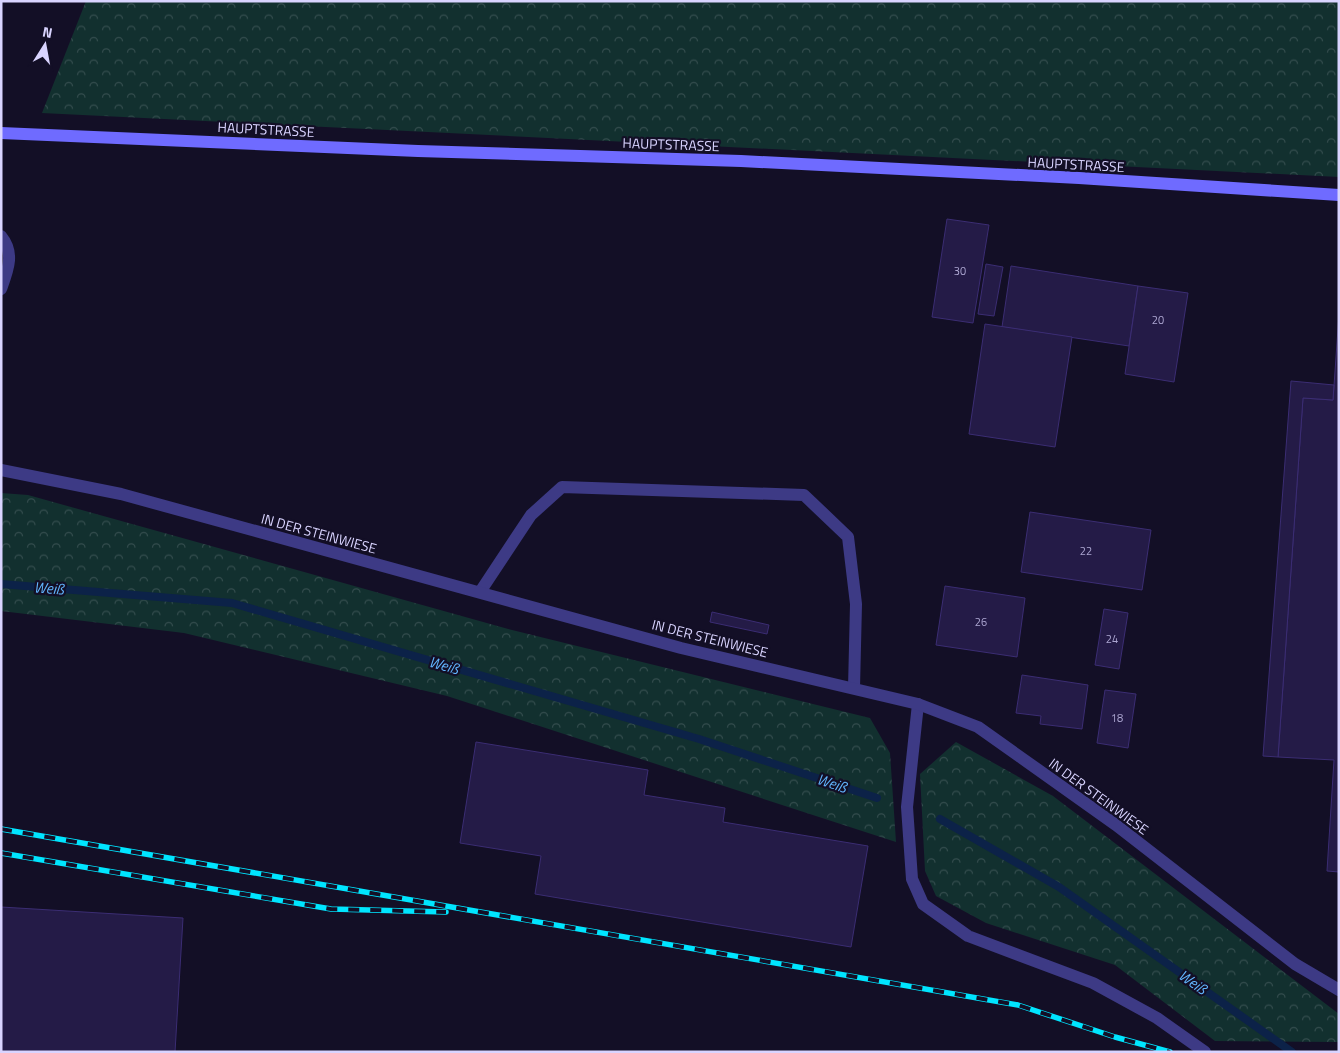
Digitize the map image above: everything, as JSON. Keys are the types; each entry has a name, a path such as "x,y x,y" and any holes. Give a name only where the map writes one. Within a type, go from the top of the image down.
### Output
{"main road":[{"name":"HAUPTSTRASSE","path":"1,133 418,152 741,162 1079,178 1339,195"}],"street":[{"path":"1,236 7,243 10,263 1,289"},
{"name":"IN DER STEINWIESE","path":"1,470 121,494 681,648 918,704 978,727 1116,825 1295,964 1339,990"},
{"path":"480,592 531,515 562,487 804,495 848,537 856,604 854,688"},
{"path":"918,704 907,807 912,879 923,904 968,936 1093,983 1157,1018 1205,1052"}],"green space":[{"path":"86,1 1339,1 1339,177 42,113"},
{"path":"1,493 28,495 512,630 870,718 890,753 896,842 447,696 184,633 1,611"},
{"path":"956,742 1053,796 1339,1014 1339,1042 1215,1041 1115,965 986,923 936,896 925,871 920,774"}],"building":[{"path":"947,219 989,225 973,323 932,317"},
{"path":"986,264 1003,267 994,316 978,314"},
{"path":"1011,266 1138,286 1129,346 1002,327"},
{"path":"1138,286 1188,293 1174,382 1125,374"},
{"path":"1339,314 1339,872 1327,871 1334,760 1278,757 1303,398 1333,400"},
{"path":"985,324 1072,337 1055,447 969,434"},
{"path":"1291,381 1334,385 1333,400 1303,398 1278,757 1263,756"},
{"path":"1030,512 1151,530 1142,590 1021,572"},
{"path":"945,586 1025,598 1017,657 936,645"},
{"path":"1104,609 1128,613 1119,669 1095,665"},
{"path":"712,612 769,625 767,634 710,622"},
{"path":"1022,675 1088,685 1082,729 1040,724 1041,716 1016,713"},
{"path":"1105,690 1136,694 1128,748 1097,743"},
{"path":"476,742 648,770 644,795 725,808 723,822 868,846 851,947 535,894 541,856 460,843"},
{"path":"1,907 183,918 175,1052 1,1052"}],"waterway":[{"name":"Weiß","path":"1,584 232,603 699,739 877,798"},
{"name":"Weiß","path":"940,819 1059,887 1292,1052"}],"railway":[{"path":"1,829 1018,1005 1115,1037 1170,1052"},
{"path":"1,853 331,909 446,912"}]}
